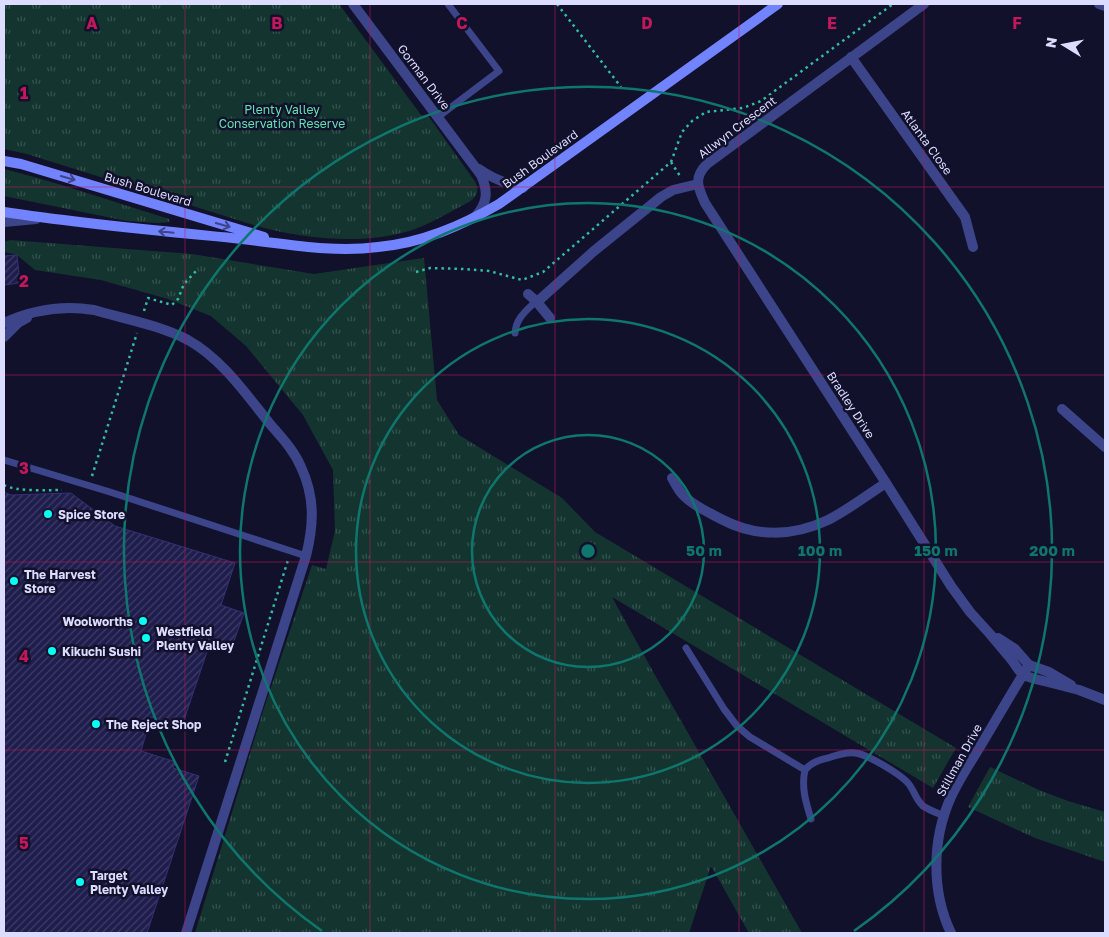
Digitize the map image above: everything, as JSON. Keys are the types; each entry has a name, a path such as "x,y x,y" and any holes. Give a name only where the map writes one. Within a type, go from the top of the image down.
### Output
{"main road":[{"name":"Bush Boulevard","path":"4,212 140,229 313,247 341,249 378,248 410,242 475,218 499,204 778,4"},
{"name":"Bush Boulevard","path":"4,161 21,164 284,243"}],"street":[{"name":"Gorman Drive","path":"353,4 474,165"},
{"name":"Allwyn Crescent","path":"698,184 701,170 707,164 924,4"},
{"path":"1099,4 1105,6"},
{"name":"Atlanta Close","path":"851,57 965,217 973,247"},
{"path":"474,165 496,180 523,188"},
{"path":"474,165 481,175 486,190 483,208 475,218"},
{"path":"550,318 533,299 660,197 674,190 698,184"},
{"name":"Bradley Drive","path":"698,184 705,203 951,586 970,612 1023,675 1079,690 1105,700"},
{"path":"4,222 44,218"},
{"path":"4,323 14,318 44,311 73,307 140,323 189,341 219,364 295,455 302,468 312,511 312,525 306,556 186,933"},
{"path":"4,337 18,324 44,311"},
{"path":"1062,409 1105,447"},
{"path":"672,478 691,502 728,523 759,532 778,533 815,526 830,519 886,483"},
{"name":"Bradley Drive","path":"990,634 1015,649 1029,665 1054,674 1079,690"},
{"name":"Stillman Drive","path":"952,933 943,914 938,894 936,872 936,853 944,816 952,796 1029,665"}],"lane":[{"path":"438,117 499,71 448,4"},
{"path":"516,333 516,325 519,319 533,299"},
{"path":"4,460 110,492 306,556"},
{"path":"686,648 724,710 737,726 750,737 805,770"},
{"path":"811,819 803,786 805,770 813,762 853,752 863,754 900,776 913,790 918,801 924,807 944,816"}],"path":[{"path":"557,4 620,87"},
{"path":"416,272 430,268 463,269 489,271 522,280 543,272 671,162 682,132 692,121 706,112 743,108 761,101 893,4"},
{"path":"89,486 148,298 172,305 178,299 184,284 196,271"},
{"path":"4,485 9,488 62,490"},
{"path":"225,764 291,551"}],"green space":[{"name":"Plenty Valley Conservation Reserve","path":"4,4 339,4 421,115 429,117 476,183 477,194 469,202 415,229 377,238 336,239 275,231 27,154 4,149"},
{"path":"4,169 66,186 169,219 170,222 127,221 4,196"},
{"path":"10,240 192,254 314,274 424,258 437,400 459,435 562,498 595,532 956,748 933,788 612,597 802,933 749,933 711,866 689,933 195,933 264,708 312,565 326,569 335,531 333,470 303,415 246,346 211,316 168,299 101,280 35,270 17,255 4,252 4,242"},
{"path":"990,767 1039,790 1105,812 1105,862 1035,838 968,807"}],"building":[{"path":"17,255 20,283 4,285 4,256"},
{"name":"Westfield Plenty Valley","path":"4,492 11,495 71,493 115,526 235,563 221,605 244,613 230,652 209,646 182,726 151,717 141,751 176,762 173,768 199,776 147,933 4,933"}],"place":[{"name":"Spice Store","path":"48,514"},
{"name":"The Harvest Store","path":"14,581"},
{"name":"Woolworths","path":"143,621"},
{"name":"Westfield Plenty Valley","path":"146,638"},
{"name":"Kikuchi Sushi","path":"52,651"},
{"name":"The Reject Shop","path":"96,724"},
{"name":"Target Plenty Valley","path":"80,882"}]}
